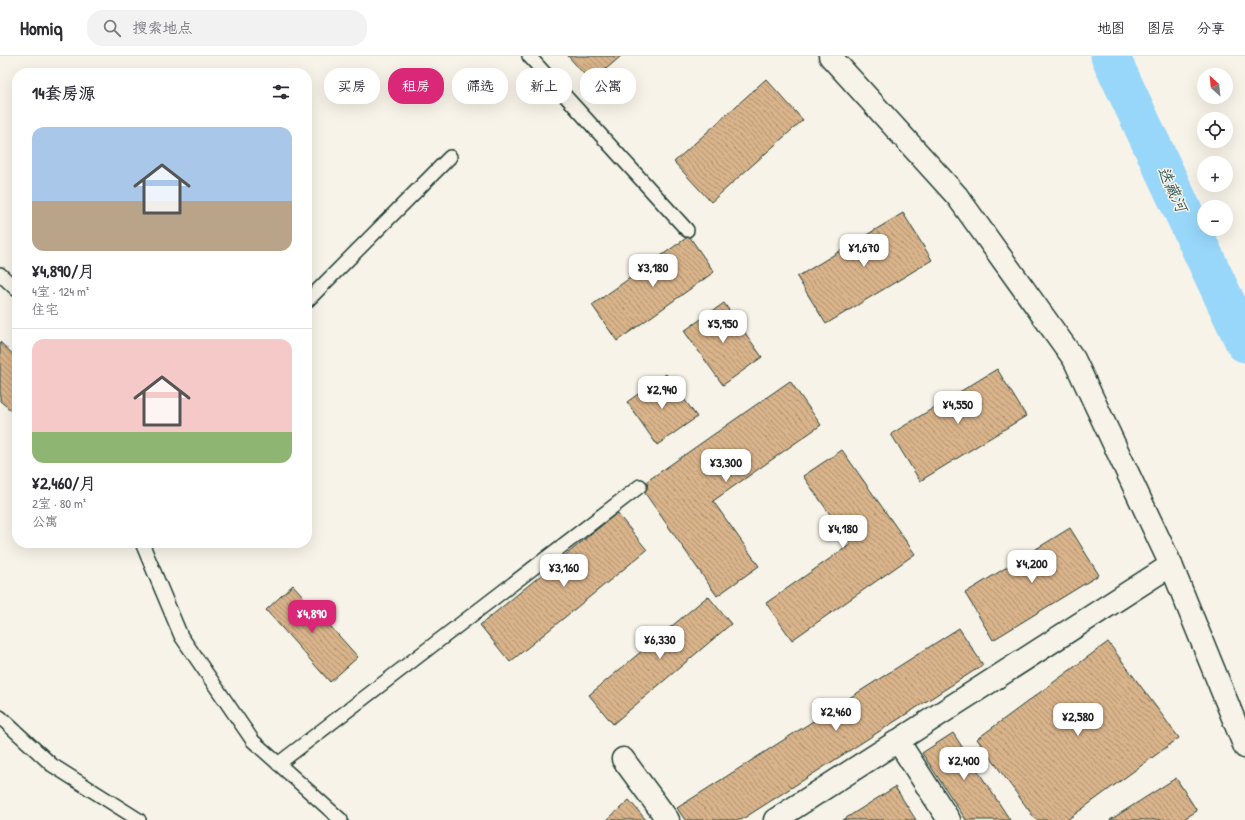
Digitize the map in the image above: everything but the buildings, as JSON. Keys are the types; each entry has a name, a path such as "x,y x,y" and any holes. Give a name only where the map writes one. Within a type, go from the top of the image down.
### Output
{"street":[{"path":"830,56 957,196 1074,359 1171,564 1245,747"},
{"path":"775,820 1171,564"},
{"path":"898,741 949,820"},
{"path":"623,759 668,820"}],"lane":[{"path":"529,56 687,230"},
{"path":"312,296 450,157"},
{"path":"0,274 12,285"},
{"path":"278,764 640,486"},
{"path":"144,548 181,636 253,741 340,820"},
{"path":"0,717 52,765 139,820"}],"waterway":[{"name":"迭藏河","path":"1110,56 1245,343"}]}
